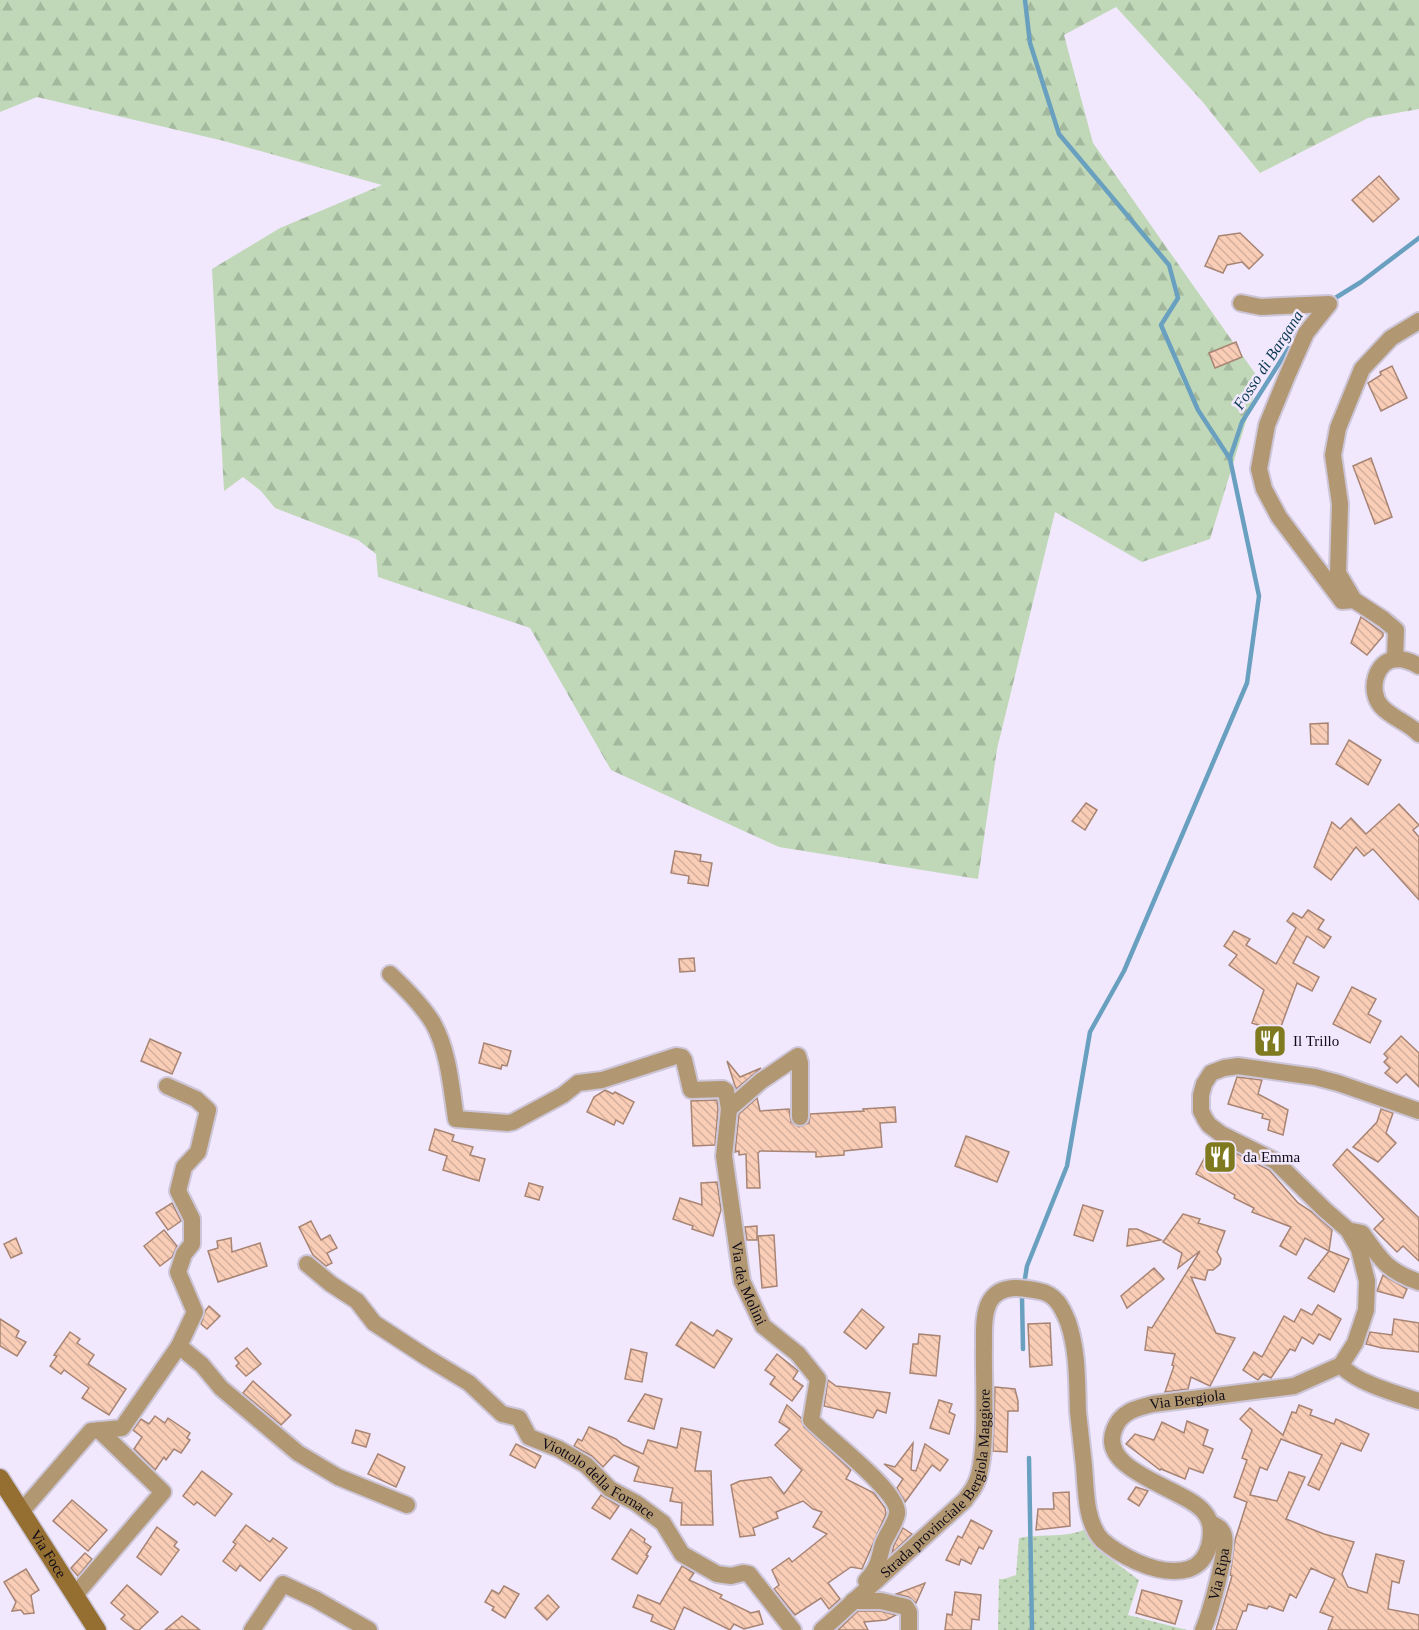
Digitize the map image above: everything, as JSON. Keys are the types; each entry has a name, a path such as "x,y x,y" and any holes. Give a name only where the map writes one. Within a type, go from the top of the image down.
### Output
{"main road":[{"name":"Via Foce","path":"0,1478 97,1630"}],"street":[{"path":"1241,303 1261,307 1329,304 1306,333 1287,376 1267,425 1259,469 1264,489 1279,517 1342,601 1354,600"},
{"path":"1395,659 1396,630 1354,600 1338,573 1340,504 1332,455 1338,428 1362,369 1391,338 1419,321"},
{"path":"1419,666 1410,661 1395,659 1386,663 1377,673 1373,690 1381,706 1419,734"},
{"path":"390,974 433,1023 446,1059 456,1119 513,1122 563,1095 578,1083 602,1080 676,1056 684,1060 690,1090 726,1091 729,1109"},
{"path":"729,1109 761,1081 798,1056 800,1117"},
{"path":"1419,1111 1338,1083 1238,1066 1210,1073 1201,1095 1201,1111 1209,1125 1221,1134 1275,1161 1348,1230 1359,1249 1366,1281 1366,1310 1355,1343 1341,1365 1347,1373 1398,1395 1419,1401"},
{"path":"21,1512 91,1431 122,1428 179,1346 195,1312 178,1272 184,1254 192,1244 192,1219 178,1191 184,1167 198,1152 208,1110 196,1099 167,1086"},
{"name":"Via dei Molini","path":"729,1109 724,1156 742,1281 763,1326 798,1354 816,1374 818,1379 811,1420 880,1484 897,1511 876,1570 857,1590 853,1601"},
{"path":"1348,1230 1362,1233 1383,1263 1398,1275 1419,1282"},
{"name":"Viottolo della Fornace","path":"306,1264 357,1301 374,1323 426,1358 469,1383 502,1414 519,1418 529,1437 559,1449 586,1465 610,1489 636,1503 663,1523 682,1554 717,1575 731,1576 743,1573 749,1575 793,1630"},
{"name":"Strada provinciale Bergiola Maggiore","path":"853,1601 964,1500 976,1484 982,1461 984,1325 989,1302 997,1293 1016,1287 1048,1293 1062,1306 1076,1357 1080,1443 1088,1513 1102,1539 1131,1559 1146,1566 1170,1571 1189,1569 1200,1564 1205,1556 1211,1532 1210,1523"},
{"path":"179,1346 202,1365 221,1388 298,1453 338,1478 407,1504"},
{"name":"Via Bergiola","path":"1210,1523 1206,1513 1189,1498 1129,1469 1116,1452 1112,1435 1117,1421 1132,1408 1294,1386 1341,1365"},
{"path":"75,1595 163,1492 99,1430"},
{"name":"Via Ripa","path":"1203,1630 1210,1614 1225,1550 1225,1537 1221,1529 1210,1523"},
{"path":"252,1630 283,1584 315,1599 369,1630"},
{"path":"822,1630 853,1601 881,1601 906,1607 909,1612 909,1630"}],"green space":[{"path":"0,0 1419,0 1419,109 1368,118 1260,173 1201,100 1116,7 1064,35 1093,143 1259,379 1210,539 1142,562 1055,512 997,749 978,879 779,847 611,770 530,628 378,577 376,554 358,540 275,508 261,491 243,477 224,491 212,269 280,228 382,185 224,141 37,97 0,112"},
{"path":"1088,1528 1100,1551 1139,1580 1128,1615 1187,1630 998,1630 999,1579 1016,1575 1019,1538 1071,1534"}],"building":[{"path":"1379,176 1399,199 1373,222 1352,200"},
{"path":"1240,233 1263,255 1249,269 1242,262 1227,265 1223,273 1205,266 1219,236"},
{"path":"1236,342 1242,357 1215,368 1209,353"},
{"path":"1392,366 1407,398 1381,411 1368,383 1381,375 1380,372"},
{"path":"1371,458 1392,517 1375,524 1353,466"},
{"path":"1361,617 1383,633 1367,655 1351,643"},
{"path":"1328,723 1328,744 1311,744 1310,724"},
{"path":"1349,740 1381,760 1368,785 1336,764"},
{"path":"1086,803 1097,810 1085,830 1072,821"},
{"path":"1399,804 1419,825 1413,830 1419,837 1419,900 1373,849 1364,856 1356,847 1331,880 1314,867 1332,822 1340,829 1351,818 1366,834"},
{"path":"675,851 701,855 700,861 712,863 708,886 688,883 689,876 671,873"},
{"path":"1308,910 1324,920 1318,929 1331,937 1324,948 1307,936 1293,963 1319,977 1312,991 1297,983 1279,1032 1252,1023 1264,990 1229,965 1237,955 1224,946 1234,931 1250,939 1246,945 1276,964 1296,928 1287,921 1293,913 1302,918"},
{"path":"694,958 695,971 680,972 679,959"},
{"path":"1352,987 1376,999 1368,1014 1381,1021 1370,1043 1333,1024"},
{"path":"1401,1036 1419,1053 1419,1087 1406,1074 1397,1083 1385,1073 1390,1068 1384,1062 1388,1058 1384,1054"},
{"path":"150,1039 181,1053 172,1074 141,1061"},
{"path":"484,1043 511,1051 507,1066 502,1065 501,1069 479,1063"},
{"path":"727,1061 740,1077 761,1068 736,1089"},
{"path":"1237,1077 1262,1080 1258,1094 1288,1110 1283,1135 1268,1130 1270,1120 1262,1118 1263,1114 1228,1104"},
{"path":"605,1090 613,1094 615,1092 634,1102 623,1124 616,1120 614,1125 587,1112 594,1097"},
{"path":"757,1098 760,1111 789,1109 791,1122 799,1127 809,1123 810,1114 895,1107 896,1122 880,1123 882,1147 844,1151 844,1155 816,1157 816,1152 760,1151 758,1153 760,1188 747,1188 746,1154 739,1155 739,1151 735,1152 739,1114"},
{"path":"717,1100 715,1145 693,1146 691,1101"},
{"path":"1381,1109 1393,1113 1386,1133 1396,1143 1378,1162 1353,1147 1377,1122"},
{"path":"435,1129 454,1135 452,1141 473,1147 470,1155 485,1159 479,1181 443,1170 447,1156 429,1150"},
{"path":"966,1136 1009,1152 997,1182 955,1166"},
{"path":"1216,1143 1269,1170 1298,1203 1332,1230 1329,1251 1305,1238 1296,1255 1280,1246 1291,1227 1252,1212 1254,1208 1234,1198 1235,1195 1196,1174 1206,1155 1208,1157"},
{"path":"1347,1149 1419,1218 1419,1261 1403,1246 1397,1252 1374,1229 1384,1219 1333,1165"},
{"path":"717,1182 721,1210 713,1236 673,1219 680,1198 702,1205 701,1183"},
{"path":"529,1183 543,1187 539,1200 525,1196"},
{"path":"172,1203 181,1221 168,1230 156,1213"},
{"path":"1083,1205 1103,1211 1093,1241 1074,1235"},
{"path":"1183,1214 1200,1219 1198,1223 1225,1231 1217,1252 1221,1259 1220,1264 1213,1270 1208,1270 1205,1280 1191,1277 1216,1333 1235,1338 1210,1386 1191,1377 1188,1389 1165,1392 1174,1366 1172,1365 1175,1354 1145,1350 1148,1327 1152,1328 1200,1251 1178,1268 1182,1253 1163,1242"},
{"path":"311,1221 321,1240 330,1235 337,1248 327,1253 332,1263 326,1266 313,1255 299,1227"},
{"path":"757,1226 757,1240 747,1240 745,1227"},
{"path":"1129,1229 1137,1229 1161,1240 1127,1246"},
{"path":"164,1230 177,1246 172,1257 160,1266 144,1246"},
{"path":"774,1235 777,1286 762,1288 758,1236"},
{"path":"16,1238 22,1253 11,1258 4,1244"},
{"path":"231,1238 232,1252 260,1243 267,1266 218,1282 208,1251 218,1248 217,1241"},
{"path":"1329,1251 1349,1259 1334,1292 1308,1278"},
{"path":"1154,1268 1164,1279 1127,1308 1121,1296"},
{"path":"1383,1275 1407,1289 1403,1298 1377,1291"},
{"path":"1318,1305 1341,1319 1330,1340 1319,1334 1313,1344 1302,1337 1295,1351 1290,1349 1271,1378 1263,1374 1258,1380 1243,1370 1254,1352 1262,1357 1284,1316 1294,1322 1301,1309 1312,1315"},
{"path":"209,1306 220,1316 207,1329 201,1324"},
{"path":"862,1309 884,1327 866,1349 844,1332"},
{"path":"0,1319 19,1331 16,1337 26,1342 17,1356 0,1346"},
{"path":"1394,1319 1419,1323 1419,1352 1366,1344 1370,1332 1392,1335"},
{"path":"691,1322 713,1336 717,1330 732,1339 714,1368 676,1345"},
{"path":"1050,1323 1052,1365 1030,1367 1028,1324"},
{"path":"70,1332 80,1339 77,1343 94,1355 88,1364 126,1389 109,1415 82,1398 89,1388 64,1370 61,1374 50,1366 57,1356 54,1355"},
{"path":"919,1334 940,1336 936,1376 910,1373 913,1344 918,1344"},
{"path":"247,1348 261,1364 246,1376 236,1366 239,1363 235,1358"},
{"path":"631,1349 647,1353 642,1382 625,1379"},
{"path":"777,1354 798,1371 793,1379 803,1386 792,1401 770,1384 775,1377 765,1370"},
{"path":"828,1380 836,1386 890,1393 886,1413 877,1410 873,1418 824,1406"},
{"path":"253,1381 291,1415 281,1425 243,1393"},
{"path":"995,1387 1015,1389 1018,1401 1018,1411 1008,1411 1007,1452 993,1451"},
{"path":"645,1394 662,1399 654,1429 628,1421"},
{"path":"939,1400 952,1404 949,1412 955,1415 949,1434 930,1428"},
{"path":"787,1405 801,1418 804,1427 851,1470 846,1479 874,1493 885,1508 886,1514 862,1569 851,1567 828,1583 840,1599 829,1609 821,1598 795,1615 774,1589 779,1585 772,1570 789,1558 792,1562 827,1534 813,1527 822,1512 813,1509 803,1501 776,1512 778,1518 753,1528 755,1535 740,1537 731,1485 740,1481 771,1477 784,1494 802,1470 775,1445 790,1429 779,1422"},
{"path":"1299,1405 1312,1410 1310,1415 1334,1424 1336,1419 1369,1434 1361,1451 1341,1443 1319,1490 1308,1485 1322,1455 1281,1439 1267,1470 1260,1467 1250,1495 1277,1501 1289,1472 1305,1477 1286,1519 1324,1534 1354,1542 1342,1574 1348,1587 1367,1593 1376,1554 1404,1561 1399,1583 1392,1581 1388,1609 1419,1615 1419,1630 1328,1630 1333,1617 1320,1612 1335,1579 1311,1568 1296,1598 1290,1594 1283,1611 1269,1606 1267,1609 1248,1604 1236,1630 1216,1630 1232,1576 1230,1575 1235,1540 1247,1502 1234,1497 1247,1460 1242,1458 1252,1430 1240,1419 1250,1408 1283,1435 1292,1412 1296,1413"},
{"path":"155,1416 165,1423 168,1418 190,1433 187,1438 190,1440 181,1453 174,1449 166,1460 164,1457 155,1470 134,1449 142,1437 133,1430 141,1419 149,1424"},
{"path":"1187,1421 1208,1430 1203,1445 1213,1449 1203,1473 1189,1468 1185,1479 1160,1470 1126,1444 1135,1434 1154,1440 1162,1422 1184,1433"},
{"path":"589,1427 643,1454 648,1440 677,1448 681,1428 701,1432 695,1471 711,1471 713,1525 681,1525 682,1503 670,1501 673,1488 634,1481 639,1467 614,1455 603,1467 592,1456 574,1446 578,1439 582,1441"},
{"path":"356,1430 370,1434 366,1447 352,1443"},
{"path":"913,1443 911,1470 916,1471 925,1444 948,1460 940,1471 932,1465 905,1502 897,1488 903,1479 884,1464 895,1467"},
{"path":"516,1444 541,1456 535,1468 510,1455"},
{"path":"378,1454 405,1467 396,1487 368,1474"},
{"path":"202,1471 232,1494 215,1516 197,1502 194,1505 183,1496"},
{"path":"1136,1487 1148,1491 1139,1506 1128,1499"},
{"path":"1069,1492 1070,1526 1036,1530 1038,1509 1054,1509 1053,1493"},
{"path":"601,1495 619,1506 610,1519 592,1508"},
{"path":"72,1500 107,1530 88,1551 53,1521"},
{"path":"971,1520 992,1531 983,1549 979,1547 971,1564 961,1559 959,1565 946,1560 958,1536 962,1538"},
{"path":"246,1525 270,1542 273,1538 287,1548 260,1581 240,1565 236,1571 223,1561 236,1544 233,1542"},
{"path":"157,1527 177,1542 174,1546 179,1550 161,1575 137,1557"},
{"path":"903,1528 912,1534 892,1553 894,1545"},
{"path":"631,1529 645,1539 644,1542 651,1547 637,1574 612,1559"},
{"path":"85,1553 92,1559 78,1576 71,1568"},
{"path":"682,1566 694,1573 689,1580 722,1595 720,1598 751,1613 759,1611 763,1624 744,1629 734,1624 730,1630 684,1607 672,1630 651,1621 653,1615 633,1607 638,1595 660,1604"},
{"path":"26,1569 39,1590 31,1595 34,1613 24,1614 21,1610 12,1611 16,1602 4,1582"},
{"path":"925,1583 916,1603 909,1597 896,1594"},
{"path":"127,1585 158,1612 139,1630 135,1630 121,1619 125,1615 111,1603"},
{"path":"504,1586 519,1594 505,1618 492,1610 494,1607 485,1602 492,1590 499,1594"},
{"path":"1142,1590 1182,1601 1175,1624 1136,1613"},
{"path":"955,1592 981,1595 979,1620 972,1619 971,1630 945,1630 947,1614 952,1615"},
{"path":"548,1595 559,1607 547,1620 535,1608"},
{"path":"858,1611 880,1611 896,1615 886,1620 864,1622 868,1630 838,1630"},
{"path":"182,1616 200,1630 165,1630"}],"waterway":[{"path":"1023,1349 1022,1297 1027,1266 1067,1166 1090,1032 1124,971 1247,683 1259,596 1230,459 1198,410 1161,325 1178,298 1169,265 1059,134 1030,43 1025,0"},
{"name":"Fosso di Bargana","path":"1332,300 1361,282 1419,238"},
{"name":"Fosso di Bargana","path":"1230,458 1242,422 1299,332"},
{"path":"1029,1458 1032,1630"}],"place":[{"name":"Il Trillo","path":"1270,1041"},
{"name":"da Emma","path":"1220,1157"}]}
